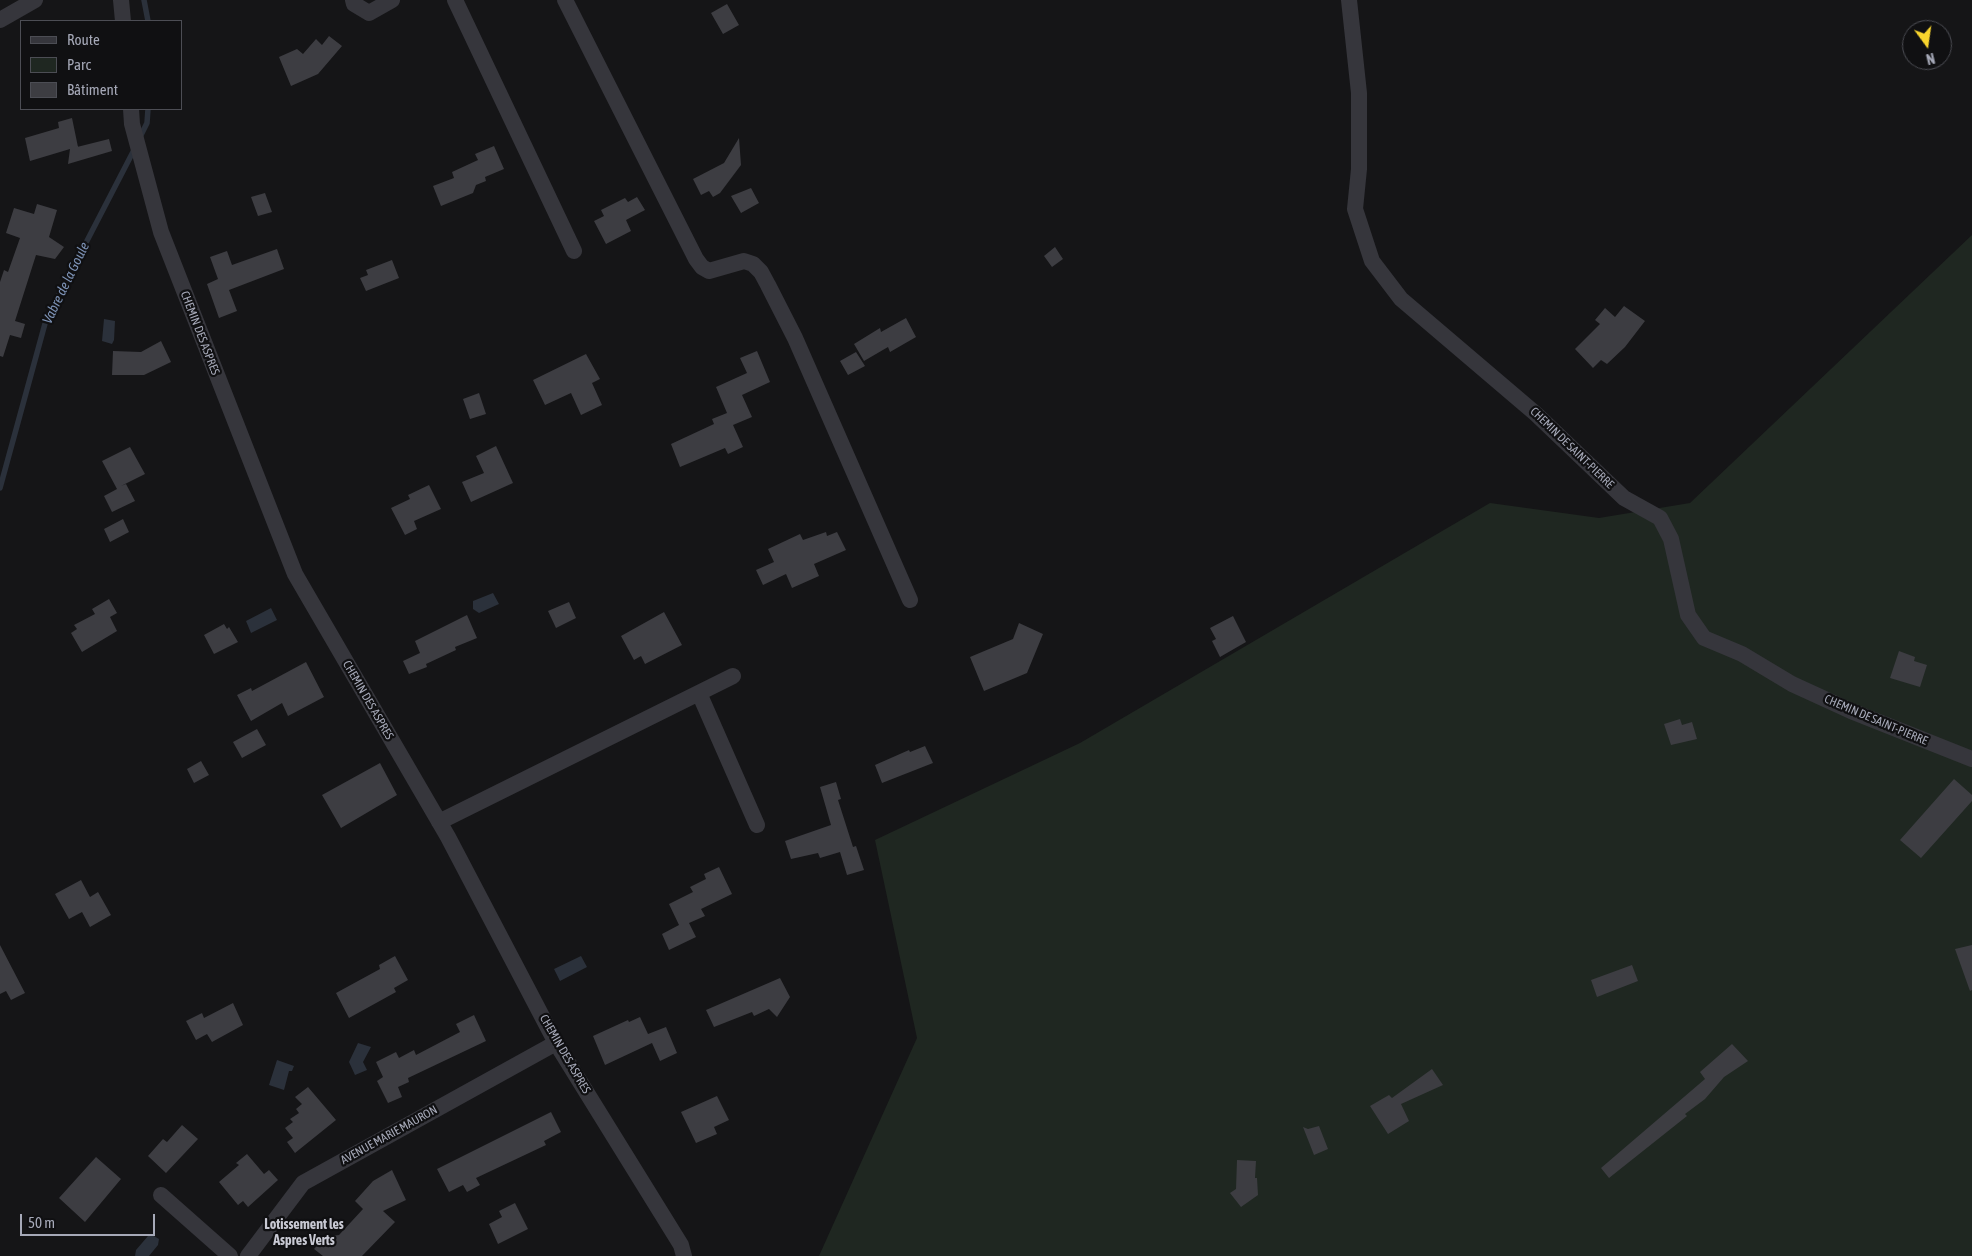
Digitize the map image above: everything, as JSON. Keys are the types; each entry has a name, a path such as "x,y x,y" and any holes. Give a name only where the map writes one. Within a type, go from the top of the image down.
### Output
{"street":[{"path":"0,20 34,0"},
{"path":"121,0 123,20"},
{"path":"353,0 354,4 369,14 392,0"},
{"path":"455,0 574,251"},
{"path":"565,0 702,268 709,271 744,261 753,264 768,285 795,338 910,600"},
{"name":"CHEMIN DE SAINT-PIERRE","path":"1349,0 1359,93 1359,169 1355,209 1372,261 1402,299 1536,414 1624,498 1660,518 1671,539 1688,615 1704,638 1742,654 1792,684 1852,712 1972,759"},
{"name":"CHEMIN DES ASPRES","path":"131,110 132,124 161,232 295,574 439,822 556,1042 681,1244 684,1256"},
{"path":"439,822 733,676"},
{"path":"699,693 757,825"},
{"name":"AVENUE MARIE MAURON","path":"251,1255 303,1183 556,1042"},
{"path":"161,1196 230,1256"}],"green space":[{"path":"1972,235 1972,1256 819,1256 917,1038 875,840 1080,743 1490,503 1599,518 1690,503"}],"shaded area":[{"path":"104,319 115,321 112,344 102,341"},
{"path":"493,593 499,604 479,613 473,609 473,601"},
{"path":"271,608 277,620 251,633 246,621"},
{"path":"581,956 587,967 560,981 554,969"},
{"path":"358,1043 371,1047 363,1062 367,1070 355,1075 349,1062"},
{"path":"277,1060 294,1066 292,1071 289,1071 284,1090 269,1085"},
{"path":"152,1235 159,1239 158,1245 149,1256 135,1256 136,1250 148,1236"}],"building":[{"path":"727,4 739,25 723,34 711,13"},
{"path":"329,36 342,46 318,74 291,86 279,57 297,49 303,54 316,39 322,45"},
{"path":"72,118 78,147 109,139 112,151 68,164 70,149 30,161 25,138 59,128 58,122"},
{"path":"739,138 741,165 720,193 713,197 709,191 701,195 693,179 724,163"},
{"path":"494,146 504,169 485,177 486,181 476,185 473,193 441,206 433,186 454,178 452,172 478,160 475,154"},
{"path":"751,188 759,203 741,213 731,196"},
{"path":"265,193 272,212 258,216 251,197"},
{"path":"637,197 645,210 626,220 631,231 606,244 594,221 604,216 601,210 625,198 628,202"},
{"path":"37,204 57,210 49,237 64,247 55,259 36,255 15,321 25,324 21,338 10,335 3,357 0,356 0,282 4,270 8,272 20,238 6,233 14,208 34,214"},
{"path":"1055,247 1063,259 1052,267 1044,256"},
{"path":"277,249 284,269 229,290 237,311 219,318 207,284 218,279 210,257 227,251 232,265"},
{"path":"392,260 399,278 366,291 360,278 368,275 366,270"},
{"path":"1624,306 1645,321 1625,347 1607,364 1601,360 1593,368 1575,349 1600,324 1595,320 1605,308 1615,317"},
{"path":"906,318 916,337 890,352 888,347 864,361 854,344 880,328 881,332"},
{"path":"161,341 171,362 144,375 112,375 113,351 141,352"},
{"path":"757,351 770,382 742,395 752,417 733,425 743,447 728,454 725,448 680,467 671,444 714,424 712,419 727,413 716,387 747,373 740,358"},
{"path":"856,352 865,366 848,375 840,361"},
{"path":"586,354 600,379 592,383 602,405 581,415 571,393 545,405 533,380"},
{"path":"479,393 486,414 470,419 463,399"},
{"path":"496,446 513,483 471,502 462,482 484,473 476,456"},
{"path":"130,447 145,474 121,486 126,484 135,501 112,512 104,496 117,489 102,461"},
{"path":"429,485 441,509 414,521 417,529 405,535 391,508 410,499 408,495"},
{"path":"123,519 129,532 110,542 104,529"},
{"path":"826,532 827,536 837,532 846,550 814,564 819,576 792,588 786,574 763,585 756,570 774,562 768,549 800,534 803,540"},
{"path":"109,599 117,613 110,617 117,631 82,652 71,633 77,629 74,625 95,614 92,609"},
{"path":"569,602 576,618 556,628 548,611"},
{"path":"664,612 682,645 645,664 641,656 634,660 621,636"},
{"path":"467,615 477,638 455,647 456,650 426,664 427,667 409,674 403,661 420,653 415,641"},
{"path":"1233,616 1246,642 1220,657 1212,641 1216,639 1210,628"},
{"path":"1019,623 1043,634 1027,673 984,691 970,657 1013,639"},
{"path":"224,624 227,629 229,627 238,642 214,654 204,635"},
{"path":"1899,651 1915,657 1914,661 1927,665 1920,687 1890,678"},
{"path":"306,662 324,697 288,716 282,703 251,721 237,695 251,688 252,691"},
{"path":"1680,719 1682,725 1692,722 1697,739 1671,745 1664,724"},
{"path":"257,729 266,745 242,758 233,742"},
{"path":"925,746 933,763 882,783 875,765 909,750 910,752"},
{"path":"201,761 209,775 194,783 187,769"},
{"path":"380,763 397,795 341,828 322,795"},
{"path":"1954,779 1972,795 1972,801 1921,858 1900,840"},
{"path":"836,782 841,799 838,800 853,847 856,846 864,870 847,875 840,852 820,858 818,853 791,859 785,841 831,825 820,787"},
{"path":"719,867 732,894 701,909 705,916 689,923 696,937 669,950 662,934 679,925 669,904 693,892 690,887 706,879 704,874"},
{"path":"81,880 90,897 98,892 111,915 90,927 82,912 69,919 55,894"},
{"path":"0,945 25,993 11,1000 6,991 0,994"},
{"path":"1972,945 1972,990 1970,991 1955,949"},
{"path":"395,956 408,980 394,988 396,992 349,1018 336,993 380,969 379,965"},
{"path":"1632,965 1638,981 1597,997 1591,980"},
{"path":"780,978 790,997 777,1017 769,1009 754,1016 752,1012 714,1027 706,1010"},
{"path":"233,1003 243,1025 212,1042 207,1034 196,1040 186,1021 202,1013 204,1018"},
{"path":"474,1015 486,1041 408,1078 409,1082 398,1087 402,1097 388,1103 377,1081 383,1077 376,1062 396,1052 399,1058 414,1050 416,1055 460,1032 456,1024"},
{"path":"640,1017 648,1034 666,1027 677,1053 660,1061 652,1043 605,1065 593,1036 628,1020 629,1022"},
{"path":"1732,1044 1748,1061 1724,1077 1705,1099 1685,1114 1687,1116 1609,1178 1601,1168 1705,1079 1700,1072"},
{"path":"1432,1069 1443,1085 1401,1104 1409,1121 1388,1134 1370,1106 1389,1095 1392,1098"},
{"path":"308,1087 336,1120 295,1153 287,1142 293,1138 285,1128 293,1122 290,1119 299,1113 296,1109 302,1104 295,1097"},
{"path":"717,1096 729,1120 714,1127 717,1134 696,1143 681,1112"},
{"path":"551,1112 561,1132 544,1141 546,1145 476,1178 480,1185 467,1192 463,1185 449,1192 437,1169"},
{"path":"182,1125 198,1139 166,1173 148,1156 163,1139 167,1142"},
{"path":"1319,1126 1328,1149 1314,1155 1303,1127 1308,1129"},
{"path":"247,1154 264,1174 269,1170 278,1180 248,1207 243,1201 238,1205 219,1182 239,1165 236,1163"},
{"path":"96,1157 121,1179 85,1222 59,1198"},
{"path":"1237,1160 1256,1161 1255,1178 1257,1178 1258,1195 1241,1207 1230,1193 1236,1189"},
{"path":"392,1170 406,1200 383,1211 395,1222 362,1256 323,1256 314,1249 325,1237 339,1235 363,1209 355,1201 373,1181"},
{"path":"515,1203 528,1229 498,1244 489,1224 502,1217 499,1211"}],"waterway":[{"name":"Vabre de la Goule","path":"144,0 148,20"},
{"name":"Vabre de la Goule","path":"140,137 147,123 148,110"},
{"name":"Vabre de la Goule","path":"0,488 46,320 135,148"}],"district":[{"name":"Lotissement les Aspres Verts","path":"304,1234"}]}
